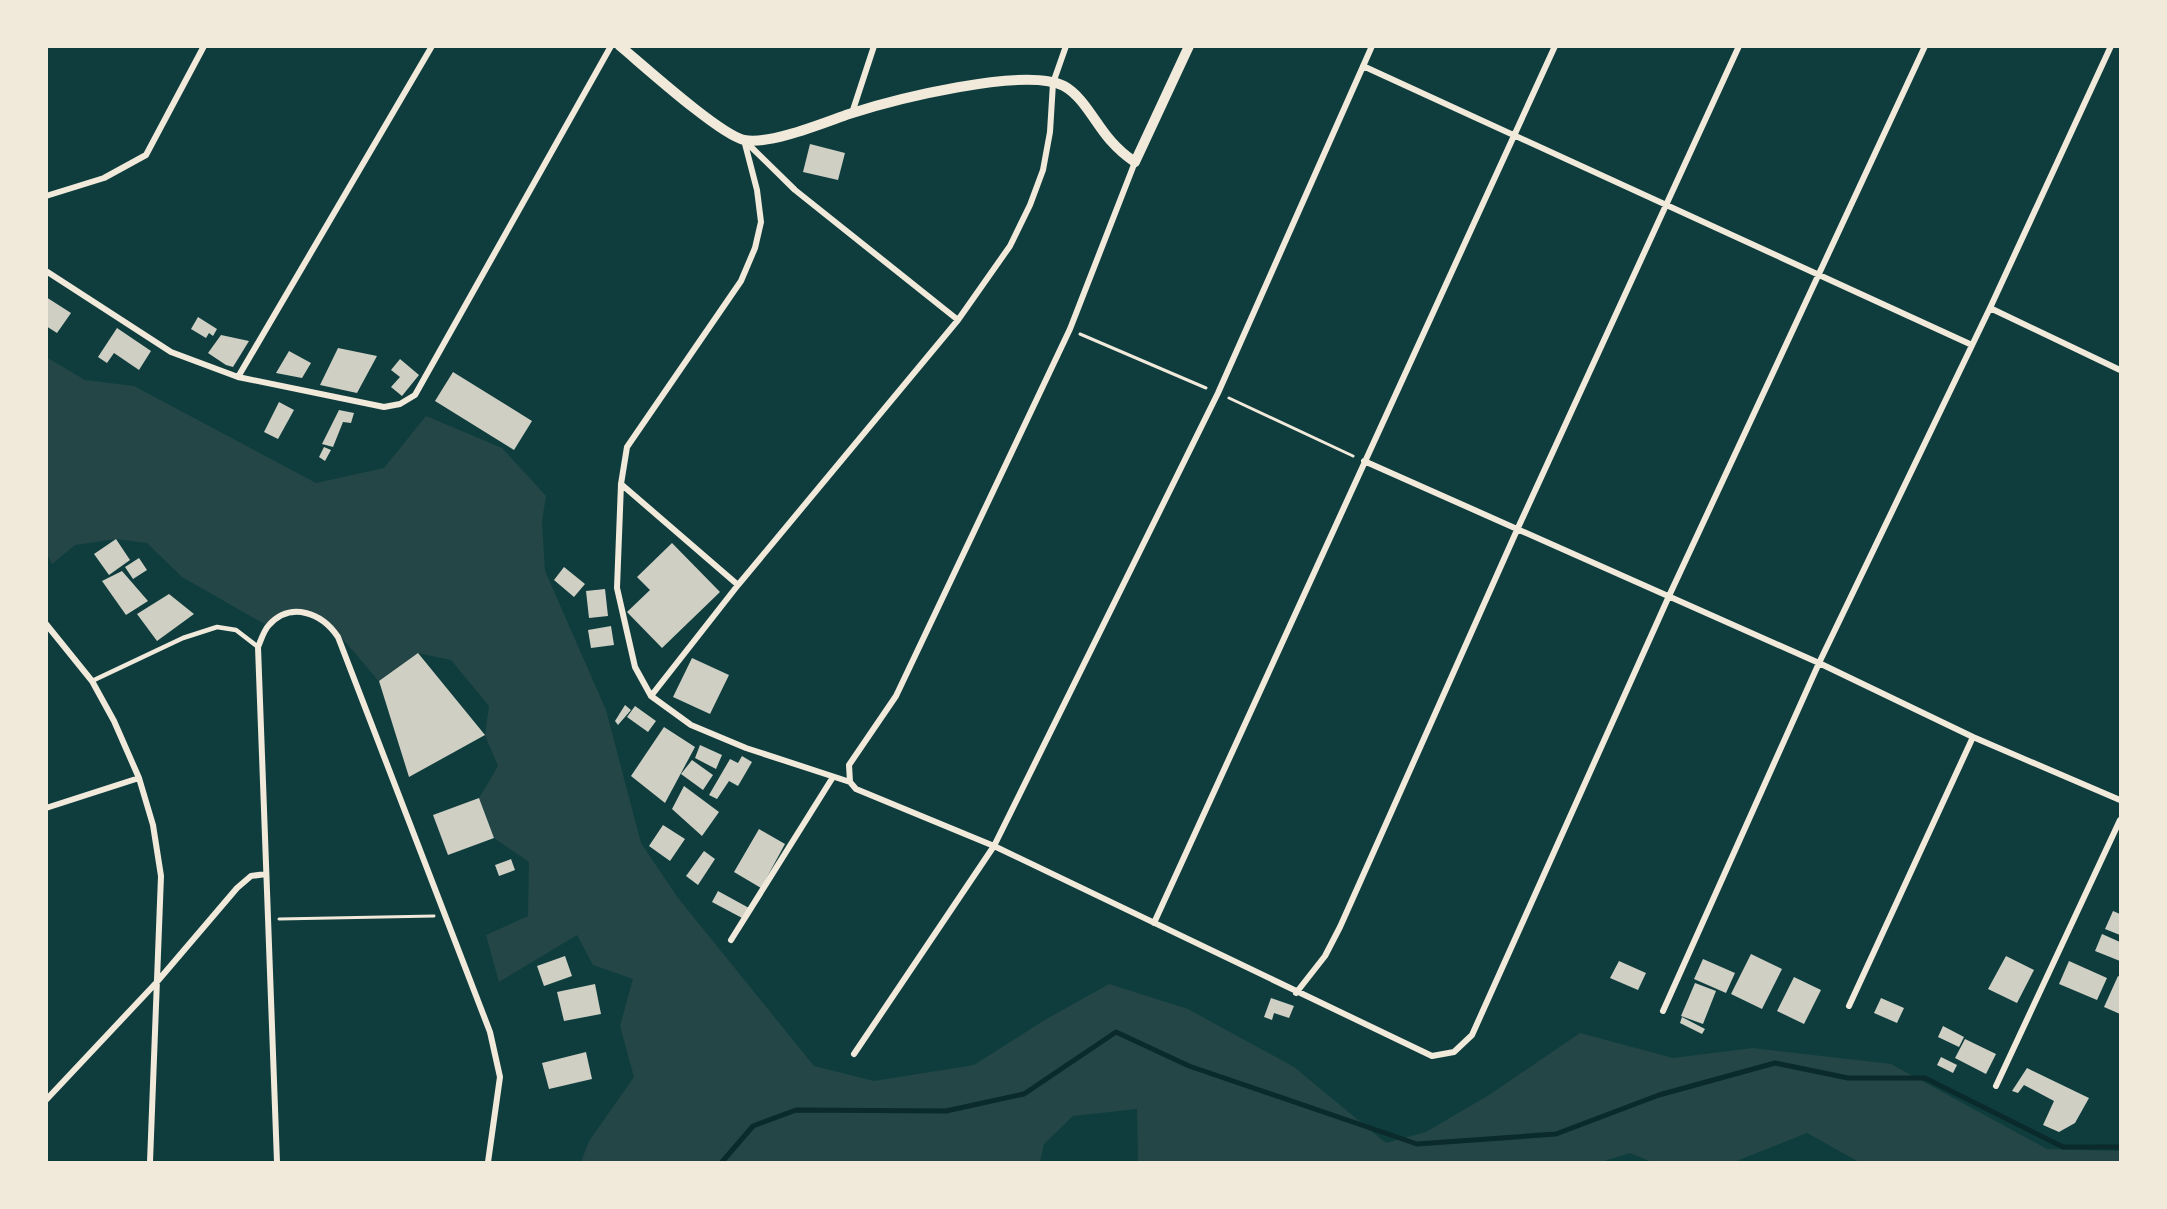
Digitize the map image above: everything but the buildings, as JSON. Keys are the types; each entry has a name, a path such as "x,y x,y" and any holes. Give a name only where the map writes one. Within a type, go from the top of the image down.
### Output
{"street":[{"path":"46,196 104,178 146,155 204,46"},
{"path":"238,377 432,46"},
{"path":"46,271 171,352 238,377 384,407 400,404 415,395 611,46"},
{"path":"620,46 713,122 744,140 795,190 958,320"},
{"path":"852,113 874,46"},
{"path":"651,696 738,585 958,320 1010,246 1030,204 1046,157 1053,83 1066,46"},
{"path":"850,782 849,765 896,696 1070,329 1135,162 1189,46"},
{"path":"854,1054 994,846 1218,393 1372,46"},
{"path":"1154,923 1555,46"},
{"path":"1296,993 1325,956 1340,927 1517,530 1669,204 1739,46"},
{"path":"744,140 757,190 761,222 755,248 741,281 627,447 621,484 617,588 635,667 651,696 691,725 746,748 850,782 856,789 994,846 1296,993 1432,1056 1454,1052 1472,1035 1669,596 1924,46"},
{"path":"1663,1011 1819,663 1990,308 2111,46"},
{"path":"1363,66 1669,204 1972,345"},
{"path":"744,140 799,132 852,113 953,89 1008,81 1041,80 1073,93 1110,141 1135,162"},
{"path":"1990,308 2121,370"},
{"path":"1364,461 1819,663 1973,737 2121,800"},
{"path":"621,484 738,585"},
{"path":"277,1162 258,647 268,626 284,614 303,610 330,625 338,636 490,1032 500,1077 488,1162"},
{"path":"46,624 92,681 114,721 139,778 153,825 161,876 150,1162"},
{"path":"1849,1006 1973,737"},
{"path":"731,940 833,777"},
{"path":"46,808 139,778"},
{"path":"1996,1086 2121,820"},
{"path":"46,1100 156,983 237,888 251,876 266,874"}],"lane":[{"path":"92,681 155,650 217,627 236,630 258,647"}],"path":[{"path":"1070,329 1218,393 1364,461"},
{"path":"268,920 444,915"}],"shaded area":[{"path":"46,357 85,380 134,386 316,483 384,468 426,416 502,448 546,496 542,521 545,571 606,710 641,843 678,898 814,1066 874,1081 974,1065 1043,1021 1109,984 1188,1009 1294,1067 1386,1143 1426,1132 1489,1095 1580,1033 1673,1058 1753,1048 1891,1064 2047,1149 2120,1151 2120,1162 1859,1162 1807,1133 1734,1162 1652,1162 1630,1153 1601,1162 1138,1162 1137,1109 1073,1116 1044,1144 1040,1162 581,1162 589,1141 634,1077 620,1026 633,979 593,965 577,935 499,982 486,935 528,916 529,862 494,838 479,798 498,766 485,735 489,706 451,660 418,653 379,681 332,629 311,614 301,611 291,612 268,626 182,577 147,543 116,539 75,545 52,564 46,552"}],"waterway":[{"path":"722,1162 753,1126 796,1110 946,1111 1024,1094 1116,1032 1189,1066 1417,1144 1556,1134 1659,1095 1775,1063 1848,1078 1925,1078 2063,1147 2120,1147"}]}
